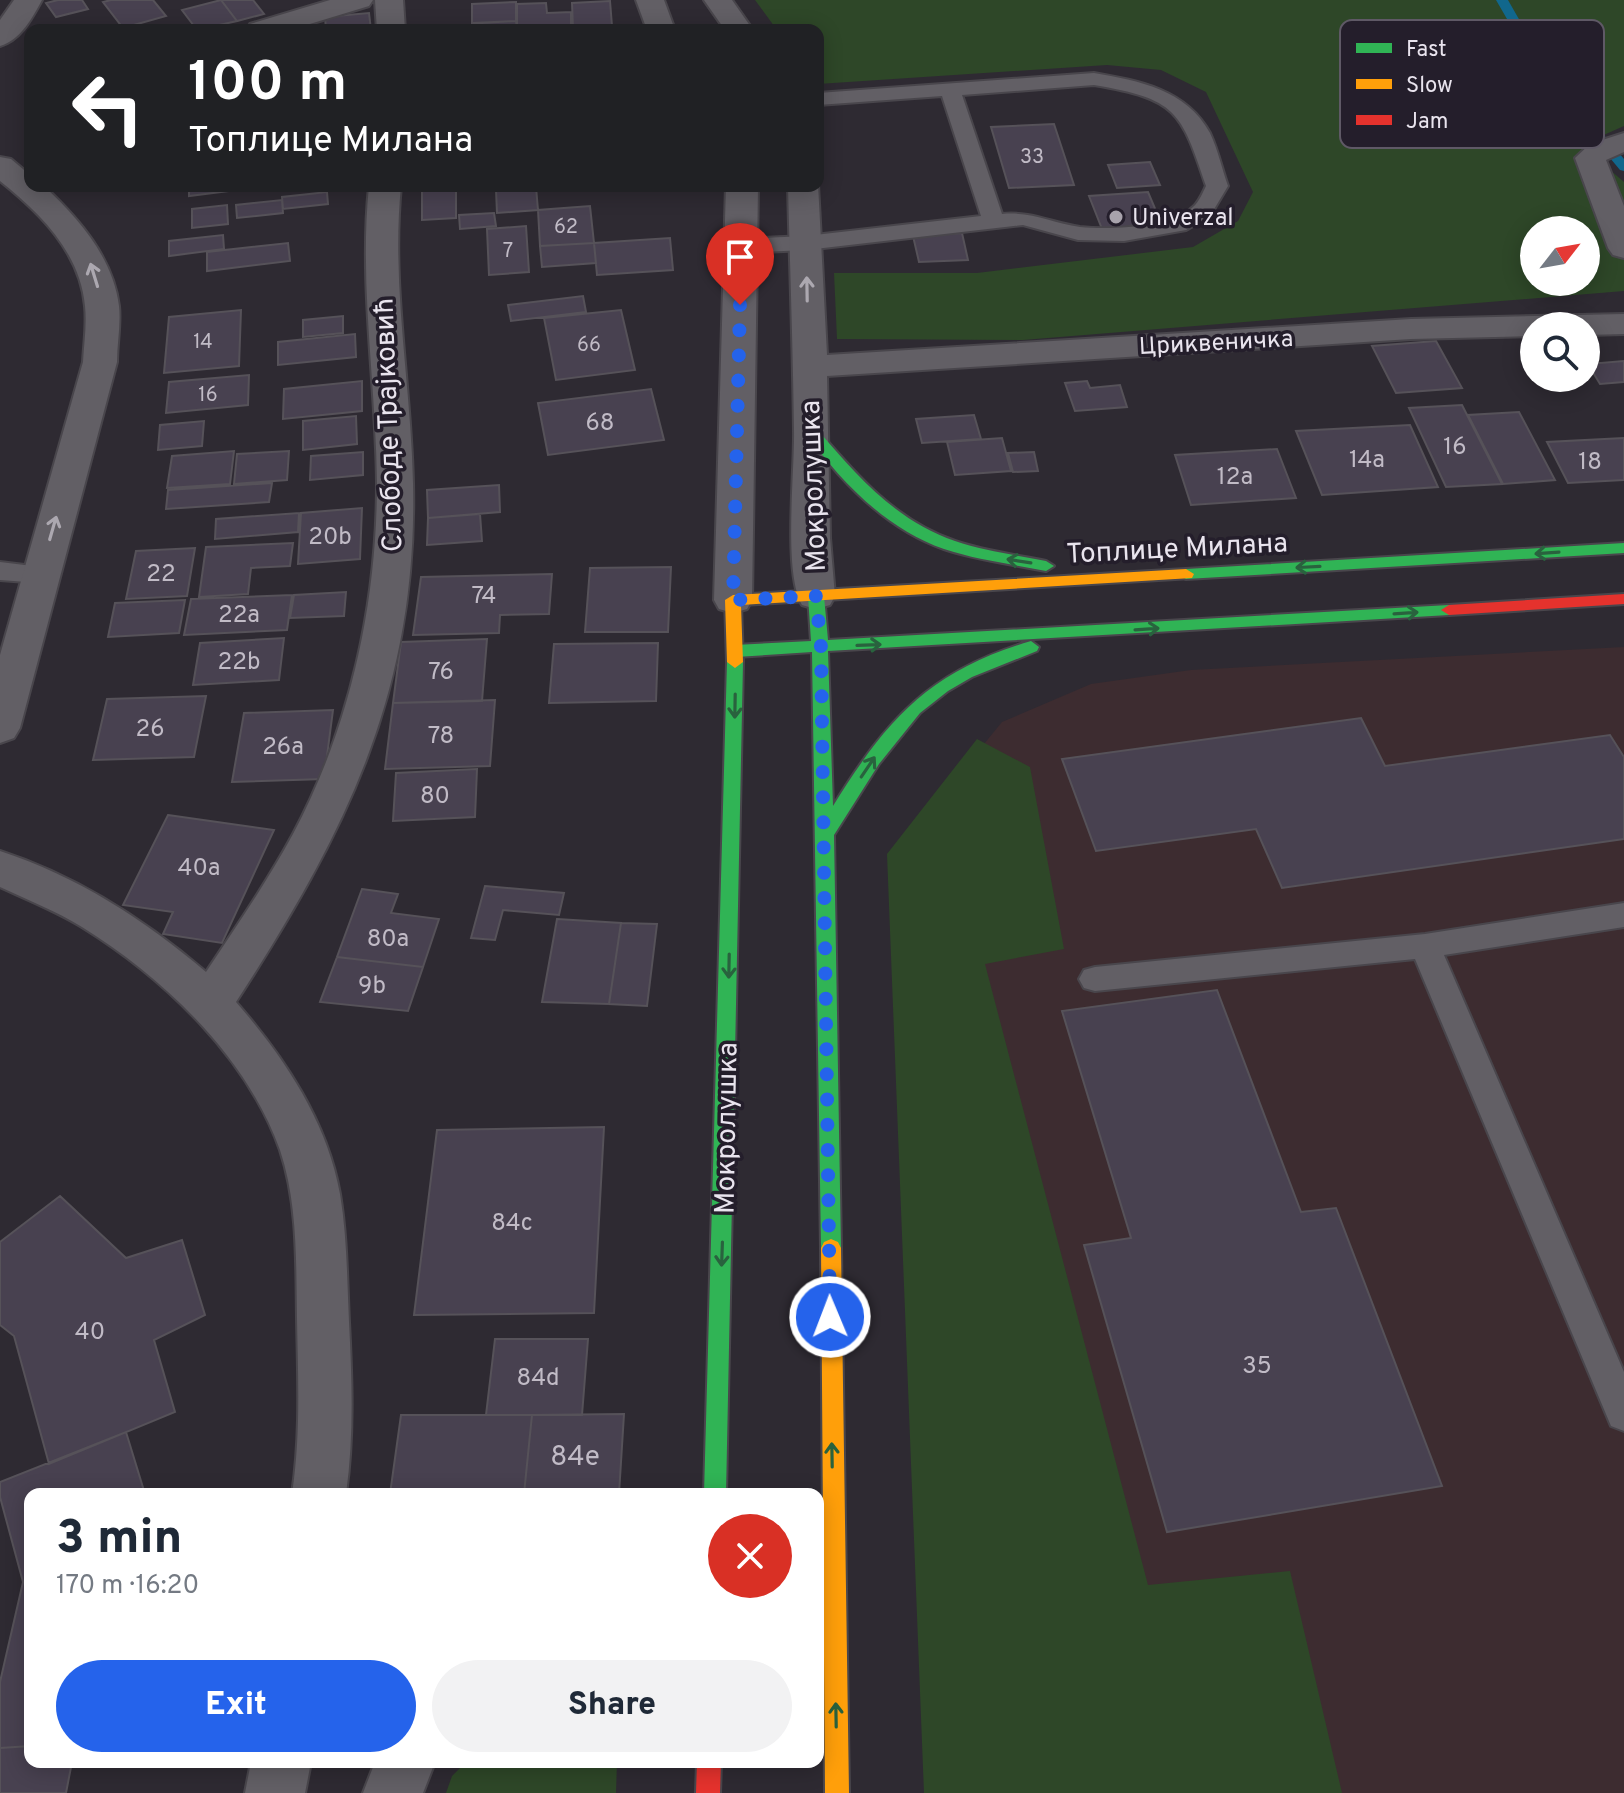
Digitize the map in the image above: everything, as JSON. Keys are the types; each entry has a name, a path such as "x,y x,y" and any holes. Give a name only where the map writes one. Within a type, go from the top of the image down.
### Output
{"main road":[{"path":"812,432 882,509 921,535 993,557 1095,579"},
{"name":"Топлице Милана","path":"733,600 1624,548"},
{"name":"Мокролушка","path":"816,596 821,647 826,833 837,1793"},
{"path":"735,651 1069,634 1624,599"},
{"name":"Мокролушка","path":"715,1488 735,651 733,600"},
{"path":"826,833 881,748 929,696 992,661 1069,634"},
{"path":"708,1793 709,1768"}],"street":[{"path":"0,37 18,18 28,0"},
{"path":"280,24 359,0"},
{"path":"389,0 391,24"},
{"path":"650,0 659,24"},
{"path":"718,0 735,24"},
{"path":"1624,142 1590,158 1624,248"},
{"path":"0,166 24,185"},
{"path":"0,728 100,362 102,302 88,259 66,223 34,192"},
{"name":"Слободе Трајковић","path":"209,1005 292,877 329,804 358,731 379,650 391,584 395,486 388,337 379,250 384,192"},
{"name":"Мокролушка","path":"733,600 742,192"},
{"name":"Мокролушка","path":"804,192 812,432 811,538 816,596"},
{"name":"Цриквеничка","path":"809,367 1411,329 1624,324"},
{"path":"0,868 99,916 152,954 209,1005 274,1085 303,1149 317,1201 325,1367 325,1459 320,1488"},
{"path":"275,1793 280,1768"},
{"path":"393,1793 403,1768"}],"lane":[{"path":"742,246 806,243 1023,218 1078,233 1124,234 1178,225 1202,211 1217,186 1195,126 1173,103 1137,86 1094,79 824,99"},
{"path":"950,90 993,220"},
{"path":"0,571 40,574"},
{"path":"1095,979 1425,946 1624,915"},
{"path":"1425,946 1624,1414"}],"shaded area":[{"path":"1624,647 1624,1793 1113,1793 902,844 1002,722 1091,684 1191,670"}],"green space":[{"path":"755,0 1624,0 1624,126 1604,135 1604,20 1340,20 1340,148 1584,148 1624,182 1624,291 1600,293 1600,216 1520,216 1520,296 1563,296 1023,340 837,339 834,273 977,273 1193,247 1238,221 1253,192 1206,92 1161,70 1107,65 824,84 824,24 773,24"},
{"path":"977,739 1030,767 1064,949 985,964 1148,1585 1290,1571 1342,1793 924,1793 887,854"},
{"path":"460,1768 617,1768 616,1793 446,1793 452,1776"}],"building":[{"path":"82,0 88,9 56,17 46,3"},
{"path":"153,0 166,16 137,24 120,24 103,2"},
{"path":"221,0 253,0 264,14 237,21"},
{"path":"221,0 237,21 192,24 182,10"},
{"path":"610,1 612,24 573,24 572,3"},
{"path":"516,2 516,21 472,23 472,4"},
{"path":"546,3 547,13 571,12 571,24 517,24 517,4"},
{"path":"369,13 370,24 326,24 325,17"},
{"path":"516,21 516,24 482,24"},
{"path":"1054,124 1074,185 1009,188 991,127"},
{"path":"1150,162 1160,185 1117,188 1108,165"},
{"path":"189,192 221,192 189,196"},
{"path":"327,192 328,204 283,209 282,197"},
{"path":"422,192 456,192 456,218 422,220"},
{"path":"496,192 536,192 538,210 497,213"},
{"path":"1148,192 1162,225 1102,229 1089,196"},
{"path":"282,200 283,213 237,218 236,205"},
{"path":"227,205 228,224 192,228 192,209"},
{"path":"590,206 594,243 540,246 538,210"},
{"path":"494,213 496,226 460,229 459,215"},
{"path":"526,226 529,272 489,275 487,229"},
{"path":"962,233 968,260 919,262 913,236"},
{"path":"223,235 224,249 169,256 169,241"},
{"path":"670,238 673,270 597,275 594,243"},
{"path":"288,243 290,261 207,271 207,252"},
{"path":"594,243 596,263 542,267 540,246"},
{"path":"583,296 586,312 511,321 508,305"},
{"path":"241,310 239,366 164,373 169,317"},
{"path":"621,310 635,370 556,380 544,318"},
{"path":"343,316 343,333 303,337 303,320"},
{"path":"355,334 356,357 278,365 278,342"},
{"path":"1436,341 1462,388 1396,393 1372,346"},
{"path":"1624,361 1624,382 1600,384 1600,363"},
{"path":"249,375 248,405 166,413 169,382"},
{"path":"362,381 362,411 283,419 284,389"},
{"path":"1087,381 1090,388 1120,385 1127,407 1075,411 1065,383"},
{"path":"651,389 664,440 548,455 538,403"},
{"path":"1462,405 1502,484 1446,487 1409,408"},
{"path":"1519,412 1555,480 1503,484 1468,415"},
{"path":"974,415 981,439 922,443 916,419"},
{"path":"356,416 357,444 303,450 303,421"},
{"path":"204,421 202,446 158,450 160,425"},
{"path":"1410,425 1438,487 1322,495 1296,431"},
{"path":"1002,438 1011,471 955,475 947,442"},
{"path":"1624,438 1624,480 1568,483 1547,442"},
{"path":"1277,449 1296,498 1191,505 1175,455"},
{"path":"234,451 230,484 167,488 172,456"},
{"path":"289,451 287,480 234,484 237,454"},
{"path":"363,452 363,475 310,480 311,456"},
{"path":"1034,452 1038,471 1013,472 1008,453"},
{"path":"272,483 269,502 166,509 168,490"},
{"path":"499,485 500,512 428,518 427,490"},
{"path":"362,508 360,559 298,564 301,513"},
{"path":"299,513 298,532 215,539 216,519"},
{"path":"480,514 482,541 427,545 428,518"},
{"path":"293,543 290,566 251,568 248,594 199,597 206,547"},
{"path":"195,548 187,596 126,599 136,551"},
{"path":"671,567 668,632 585,632 590,568"},
{"path":"552,574 549,614 500,615 499,633 413,635 421,577"},
{"path":"346,592 344,616 290,618 294,595"},
{"path":"292,595 287,630 184,635 191,599"},
{"path":"185,600 179,633 108,637 115,603"},
{"path":"284,638 279,680 193,685 200,643"},
{"path":"487,639 482,701 393,703 401,642"},
{"path":"658,643 656,701 549,703 554,644"},
{"path":"206,696 194,757 93,760 107,699"},
{"path":"495,700 490,766 385,769 393,703"},
{"path":"333,710 324,779 232,782 244,713"},
{"path":"1361,718 1385,766 1610,735 1624,757 1624,839 1282,888 1256,829 1096,851 1062,759"},
{"path":"477,769 475,817 393,821 396,773"},
{"path":"168,815 274,830 222,943 163,934 173,912 123,905"},
{"path":"485,886 564,893 559,915 503,910 495,940 471,938"},
{"path":"362,889 398,894 391,913 439,919 423,967 337,957"},
{"path":"557,919 621,923 609,1004 542,1002"},
{"path":"621,923 657,924 647,1006 609,1004"},
{"path":"337,957 423,967 408,1011 320,1002"},
{"path":"1217,990 1301,1212 1336,1208 1442,1486 1167,1532 1084,1245 1131,1238 1062,1011"},
{"path":"604,1127 594,1313 414,1315 437,1130"},
{"path":"60,1196 126,1258 182,1240 205,1315 154,1340 175,1412 49,1464 14,1336 0,1325 0,1242"},
{"path":"495,1339 588,1339 582,1415 486,1415"},
{"path":"624,1414 619,1488 525,1488 532,1415"},
{"path":"401,1415 532,1415 525,1488 391,1488"},
{"path":"126,1432 143,1488 24,1488 24,1746 0,1748 0,1682 23,1582 0,1497 0,1482"},
{"path":"24,1746 24,1768 71,1768 66,1793 0,1793 0,1748"}],"waterway":[{"path":"1502,0 1514,20"},
{"path":"1604,143 1624,167"}],"traffic: fast":[{"path":"812,432 873,499 927,537 985,554 1046,566"},
{"path":"1186,574 1624,548"},
{"path":"816,596 823,685 831,1248"},
{"path":"735,651 1449,610"},
{"path":"826,833 872,759 915,709 942,687 966,673 1031,647"},
{"path":"715,1488 735,662"}],"traffic: slow":[{"path":"735,662 733,600 1186,574"},
{"path":"831,1248 837,1793"}],"traffic: jam":[{"path":"1449,610 1624,599"},
{"path":"708,1793 709,1768"}],"place":[{"name":"Univerzal","path":"1116,217"}],"route":[{"path":"740,305 733,600 816,596 821,647 826,833 830,1317"}]}
